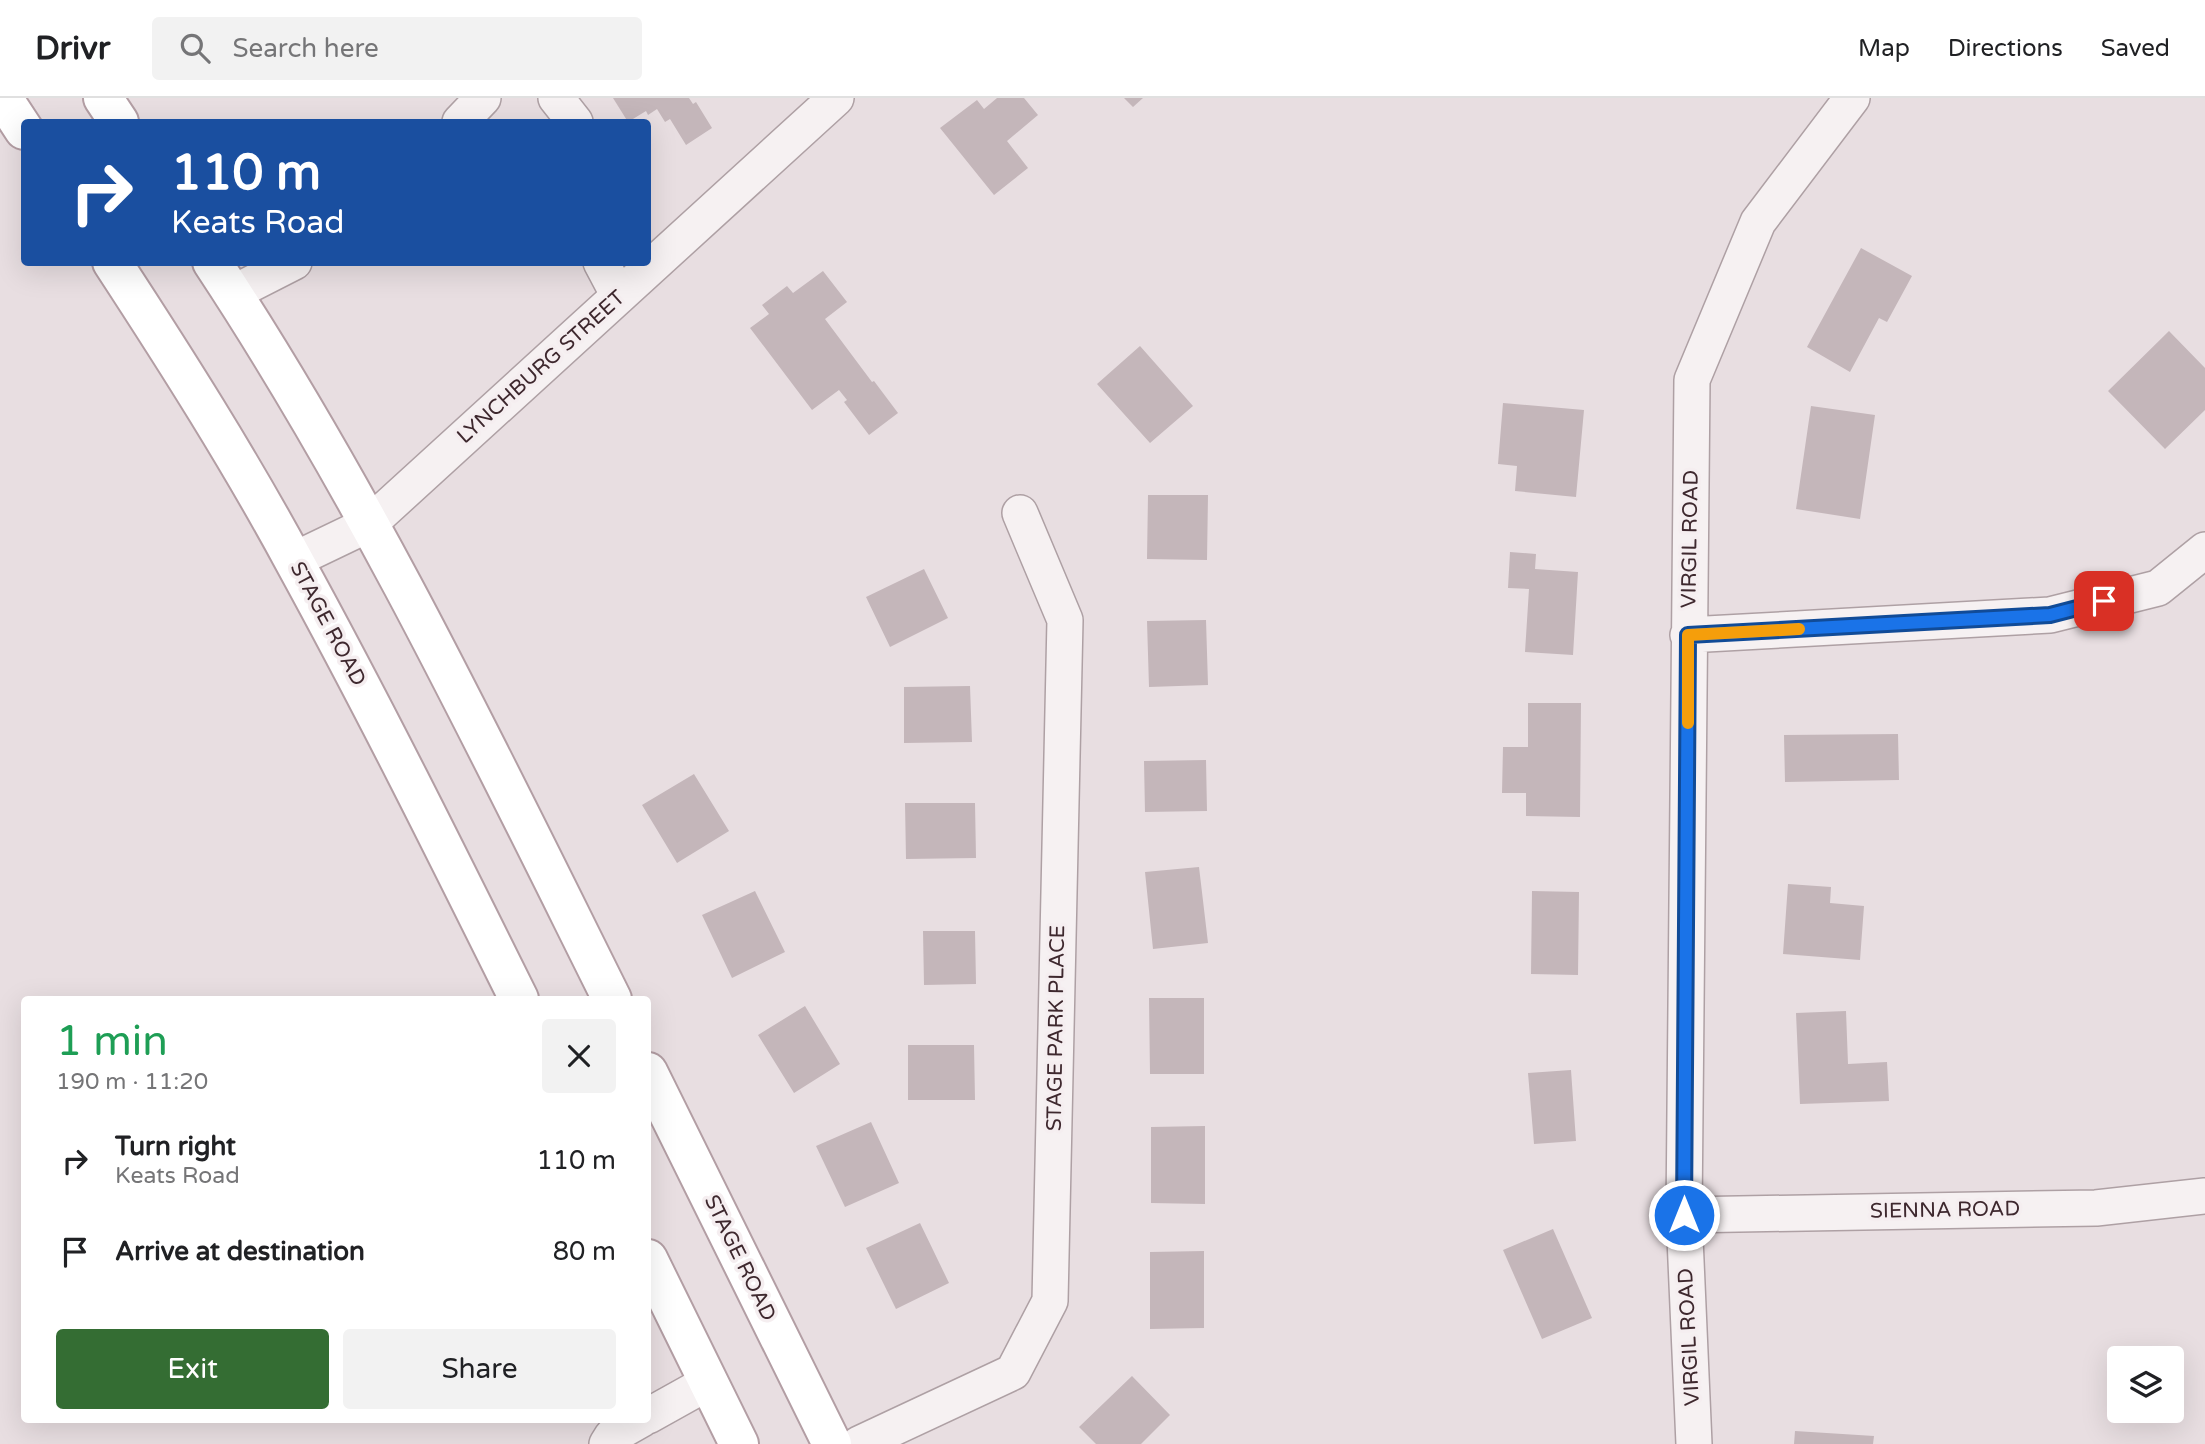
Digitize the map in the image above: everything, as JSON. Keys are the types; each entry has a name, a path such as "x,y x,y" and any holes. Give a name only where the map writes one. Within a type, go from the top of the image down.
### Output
{"main road":[{"path":"3,98 21,125"},
{"path":"103,98 118,119"},
{"name":"STAGE ROAD","path":"115,266 191,384 294,560 427,814 518,996"},
{"path":"222,278 369,524 501,776 611,996"},
{"name":"STAGE ROAD","path":"651,1078 832,1444"},
{"path":"651,1265 739,1444"}],"street":[{"path":"463,119 483,98"},
{"path":"556,98 573,119"},
{"name":"LYNCHBURG STREET","path":"294,560 369,524 836,98"},
{"name":"VIRGIL ROAD","path":"1694,1444 1684,1215 1692,380 1758,222 1852,98"},
{"path":"222,278 276,266"},
{"path":"603,266 619,296"},
{"name":"STAGE PARK PLACE","path":"859,1444 1013,1372 1050,1301 1065,620 1020,513"},
{"path":"1688,635 2050,615 2158,588 2205,550"},
{"name":"SIENNA ROAD","path":"1684,1215 2096,1208 2205,1196"},
{"path":"651,1414 709,1382"},
{"path":"607,1444 612,1436 635,1423"}],"building":[{"path":"613,98 689,98 693,104 696,102 712,128 686,145 670,119 665,122 657,109 648,115 646,111 633,119 626,119"},
{"path":"997,98 1024,98 1038,115 1007,141 1028,168 994,195 940,128 977,100 984,109"},
{"path":"1124,98 1143,98 1133,107"},
{"path":"1861,248 1912,276 1887,322 1879,318 1850,372 1807,347"},
{"path":"823,271 847,302 825,319 898,413 869,435 844,402 847,400 839,390 812,410 750,328 769,314 762,305 787,286 793,293"},
{"path":"2169,331 2205,368 2205,410 2165,449 2108,391"},
{"path":"1140,346 1193,406 1150,443 1097,384"},
{"path":"1503,403 1584,410 1576,497 1515,491 1517,466 1498,464"},
{"path":"1811,406 1875,415 1860,519 1796,509"},
{"path":"1148,495 1208,495 1207,560 1147,559"},
{"path":"1510,552 1536,554 1535,569 1578,572 1573,655 1525,652 1529,589 1508,588"},
{"path":"924,569 948,618 890,647 866,597"},
{"path":"1206,620 1208,685 1149,687 1147,621"},
{"path":"970,686 972,742 904,743 904,687"},
{"path":"1528,703 1581,703 1580,817 1526,816 1526,793 1502,793 1503,747 1528,747"},
{"path":"1898,734 1899,780 1785,782 1784,735"},
{"path":"1206,760 1207,811 1145,812 1144,761"},
{"path":"694,774 729,831 677,863 642,805"},
{"path":"905,803 975,803 976,858 906,859"},
{"path":"1199,867 1208,943 1153,949 1145,872"},
{"path":"1788,884 1831,887 1830,903 1864,906 1860,960 1783,954"},
{"path":"755,891 785,952 732,978 702,915"},
{"path":"1532,891 1579,892 1578,975 1531,974"},
{"path":"923,931 975,931 976,984 924,985"},
{"path":"1149,998 1204,998 1204,1074 1150,1074"},
{"path":"805,1006 840,1064 794,1093 758,1035"},
{"path":"1846,1011 1848,1064 1887,1062 1889,1101 1800,1104 1796,1013"},
{"path":"908,1045 974,1045 975,1100 908,1100"},
{"path":"1571,1070 1576,1141 1534,1144 1528,1073"},
{"path":"871,1122 899,1183 845,1207 816,1146"},
{"path":"1205,1126 1205,1204 1151,1203 1151,1127"},
{"path":"920,1223 949,1283 896,1309 866,1248"},
{"path":"1553,1229 1592,1318 1542,1339 1503,1250"},
{"path":"1204,1251 1204,1328 1150,1329 1150,1252"},
{"path":"1132,1376 1170,1415 1141,1444 1096,1444 1079,1427"},
{"path":"1795,1431 1874,1436 1873,1444 1794,1444"}],"slow traffic":[{"path":"1688,723 1688,635 1799,629"}],"route":[{"path":"1684,1215 1688,635 2050,615 2104,601"}]}
